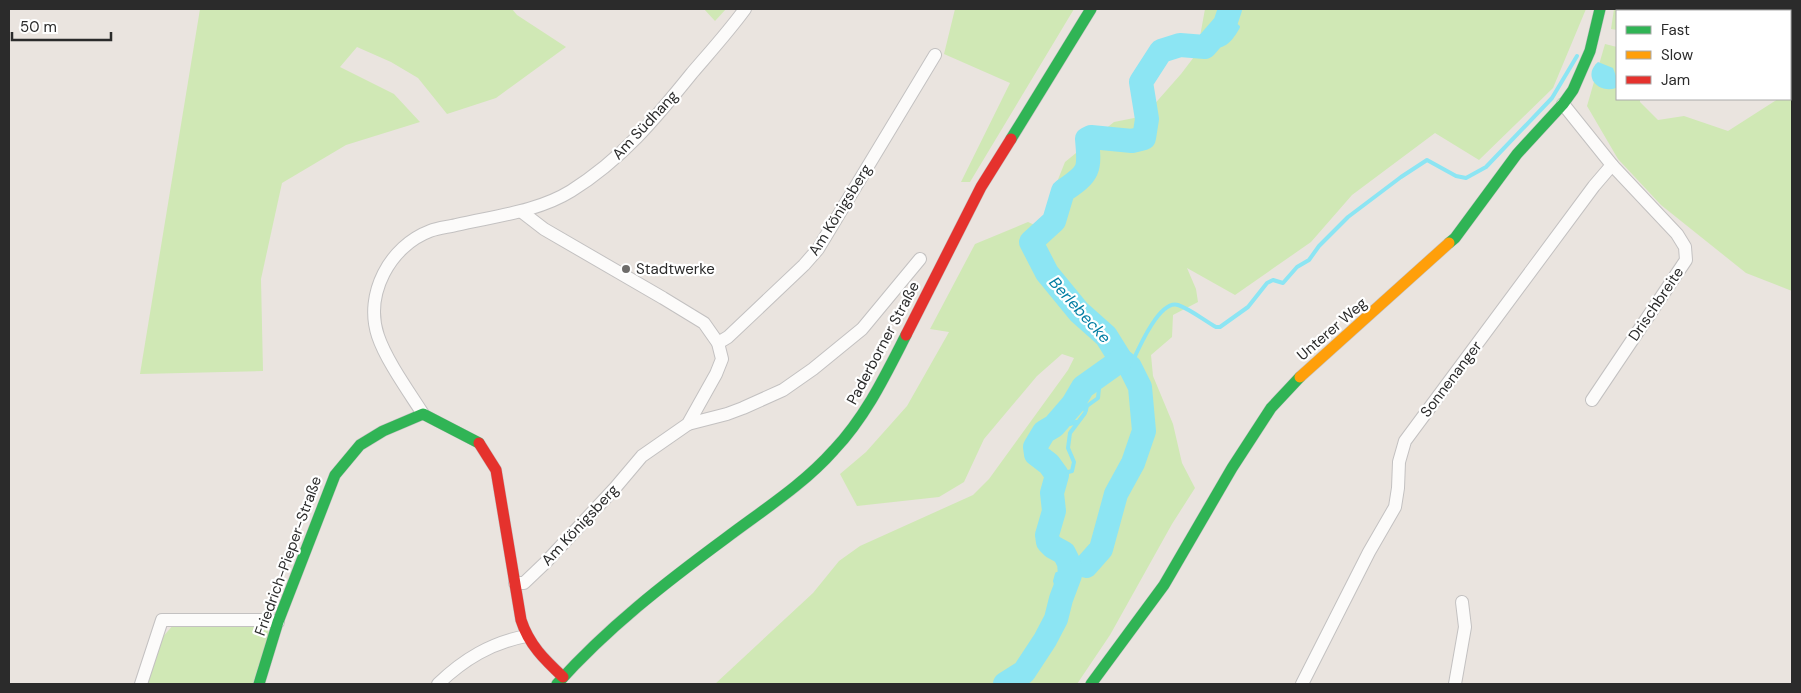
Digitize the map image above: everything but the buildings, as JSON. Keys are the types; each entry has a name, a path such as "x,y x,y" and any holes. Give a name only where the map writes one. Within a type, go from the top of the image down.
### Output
{"street":[{"name":"Am Südhang","path":"423,414 378,335 375,317 375,298 382,274 398,253 430,231 522,212 569,192 619,156 651,123 744,9"},
{"name":"Paderborner Straße","path":"560,681 589,650 625,617 661,587 805,479 836,450 875,396 981,187 1091,9"},
{"name":"Unterer Weg","path":"1094,683 1164,585 1232,468 1271,408 1296,380 1455,238 1517,154 1563,104 1573,90 1588,57 1600,9"},
{"name":"Am Königsberg","path":"688,424 716,374 722,359 718,343 728,337 784,285 818,249 935,55"},
{"path":"1563,104 1612,165"},
{"name":"Drischbreite","path":"1592,400 1686,260 1684,246 1677,234 1612,165"},
{"name":"Sonnenanger","path":"1302,684 1369,552 1395,507 1399,462 1405,441 1594,186 1612,165"},
{"path":"522,212 544,228 704,323 718,343"},
{"name":"Am Königsberg","path":"515,583 524,583 546,562 642,456 688,424 744,408 783,390 813,369 862,329 920,259"},
{"path":"423,414 476,441 496,470 526,636 560,681"},
{"name":"Friedrich-Pieper-Straße","path":"259,684 278,622 335,474 360,444 423,414"},
{"path":"1455,684 1466,627 1462,602"},
{"path":"141,684 162,620 264,620 278,622"},
{"path":"438,684 451,672 483,650 505,640 526,636"}],"green space":[{"path":"200,9 512,9 517,15 566,47 496,98 447,114 418,78 391,62 357,47 340,67 394,94 420,122 346,145 282,183 261,279 263,371 140,374"},
{"path":"704,9 726,9 715,21"},
{"path":"955,9 1074,9 970,182 961,182 1010,83 944,54"},
{"path":"1205,9 1586,9 1553,88 1479,160 1435,133 1352,195 1311,242 1235,295 1187,268 1196,289 1198,302 1173,315 1172,337 1151,355 1153,376 1173,424 1182,463 1195,488 1172,524 1110,635 1077,684 715,684 813,593 839,561 860,546 973,495 989,479 1068,370 1074,358 1062,354 1037,376 984,439 964,482 939,497 857,506 840,474 866,452 907,406 949,332 930,329 975,244 1028,222 1039,227 1065,162 1114,122 1144,116 1197,53"},
{"path":"1614,9 1738,10 1616,10 1616,30 1611,29"},
{"path":"1792,9 1792,71 1791,10 1758,10"},
{"path":"1605,44 1616,47 1616,100 1640,100 1658,120 1684,116 1728,131 1776,100 1791,100 1792,90 1792,291 1746,273 1661,205 1618,159 1587,106"},
{"path":"174,624 262,625 267,628 269,633 253,684 146,684 161,639"}],"water":[{"path":"1598,62 1613,68 1616,76 1616,88 1603,88 1594,82 1592,78 1593,67"}],"waterway":[{"name":"Berlebecke","path":"1086,566 1101,549 1116,494 1133,463 1144,431 1140,387 1130,367 1121,360 1106,336 1079,312 1047,273 1031,242 1054,221 1063,191 1079,180 1086,170 1088,164 1087,139 1091,137 1132,141 1144,138 1147,119 1141,82 1161,51 1180,45 1205,47 1225,24 1230,9"},
{"path":"1205,47 1221,45 1232,37 1238,27 1226,19"},
{"path":"1130,367 1143,339 1163,310 1171,305 1178,305 1216,327 1220,327 1248,307 1267,283 1273,280 1283,283 1297,267 1309,260 1319,246 1348,217 1427,160 1456,176 1466,178 1486,167 1552,98 1577,56"},
{"name":"Berlebecke","path":"1005,684 1024,672 1045,640 1056,619 1070,575 1069,563 1064,553 1048,542 1047,535 1054,511 1052,493 1057,475 1049,464 1036,454 1035,447 1044,432 1054,426 1073,404 1083,387 1121,360"},
{"path":"1057,475 1072,471 1074,462 1068,448 1070,433 1085,413 1087,406 1098,398 1097,378"},
{"path":"1076,400 1086,410"},
{"path":"1058,422 1070,424 1076,422"},
{"path":"1061,599 1055,581 1057,574 1070,571"}],"traffic: fast":[{"path":"1011,139 1091,9"},
{"path":"1449,243 1455,238 1517,154 1563,104 1573,90 1590,51 1600,9"},
{"path":"557,684 576,663 637,607 782,497 822,463 856,423 906,335"},
{"path":"1091,684 1164,585 1232,468 1271,408 1300,377"},
{"path":"259,684 278,622 335,475 360,445 383,431 423,414 479,443"}],"traffic: slow":[{"path":"1300,377 1449,243"}],"traffic: jam":[{"path":"906,335 981,187 1011,139"},
{"path":"479,443 496,470 524,629 533,645 563,677"}],"place":[{"name":"Stadtwerke","path":"626,269"}]}
